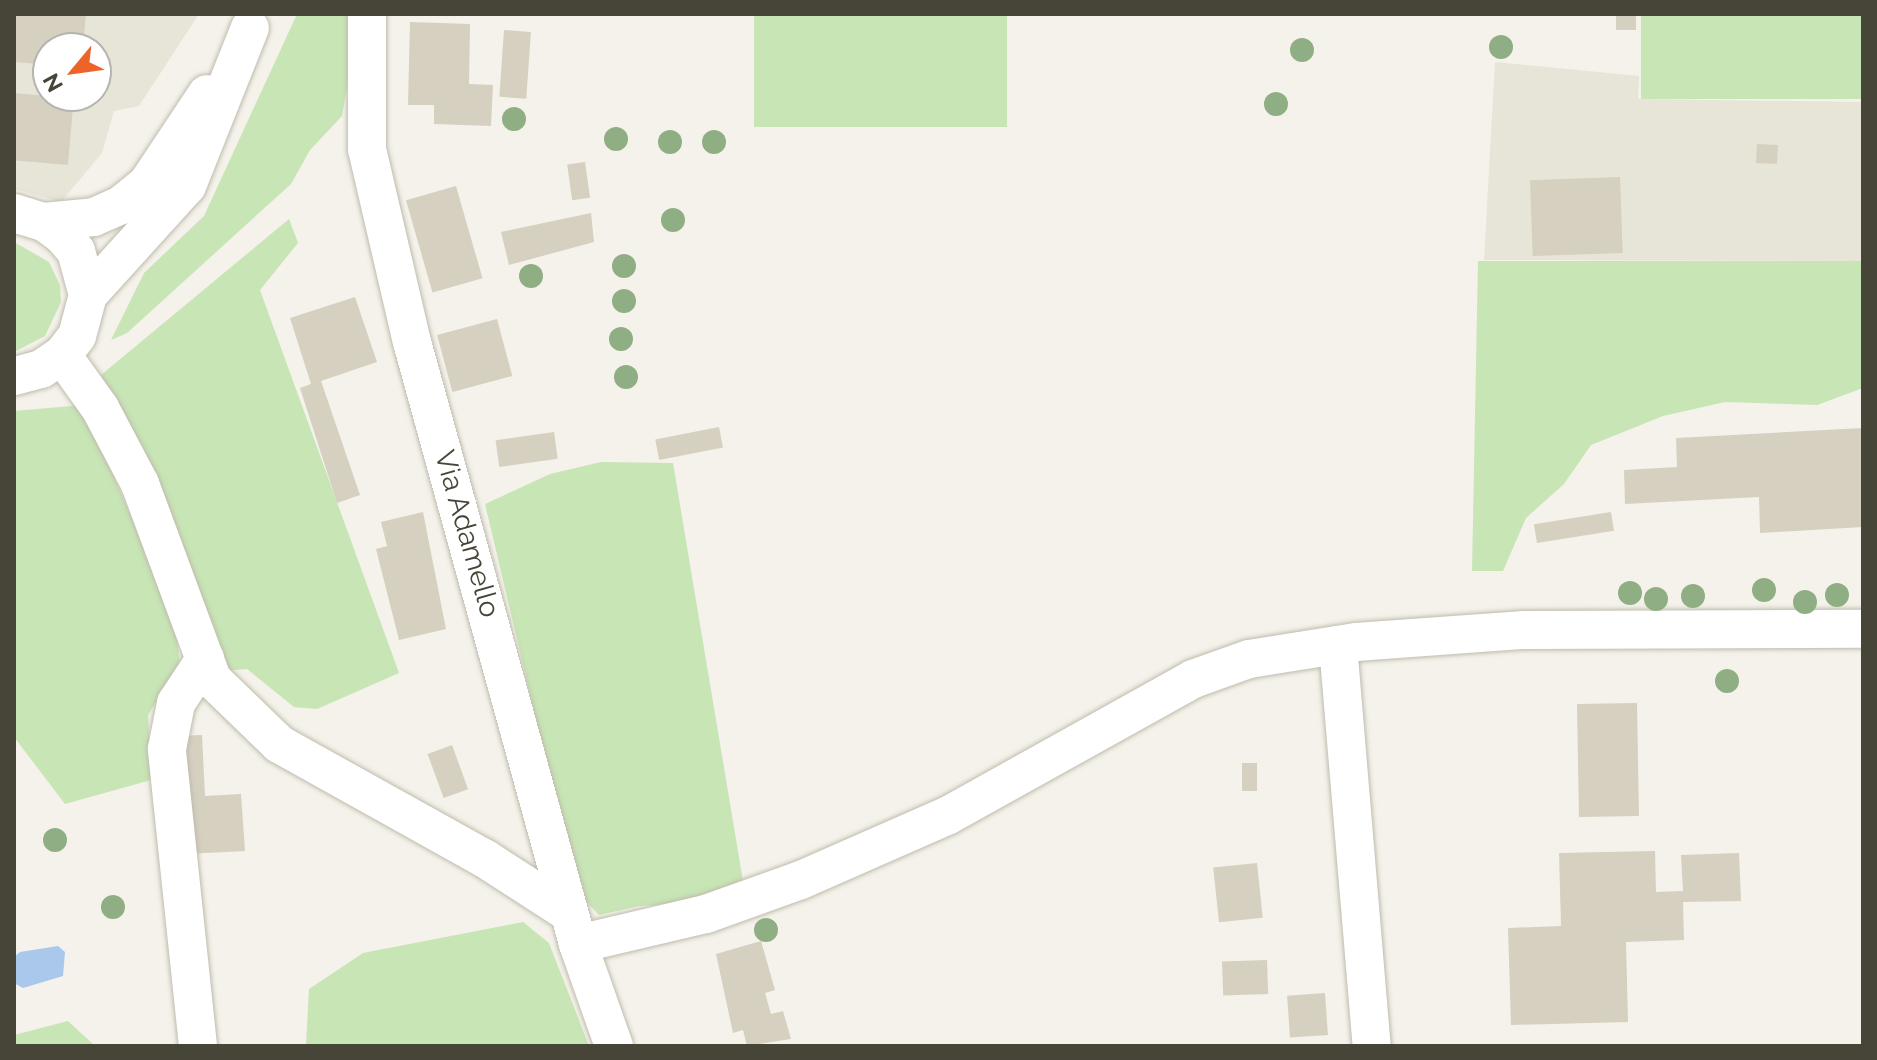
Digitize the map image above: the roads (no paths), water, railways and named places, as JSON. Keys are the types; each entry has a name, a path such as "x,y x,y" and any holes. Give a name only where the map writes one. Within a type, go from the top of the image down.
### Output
{"street":[{"name":"Via Adamello","path":"367,14 367,149 412,342 573,928 614,1046"},
{"path":"29,217 94,217 147,184 254,21"},
{"path":"14,376 41,369 62,355 77,336 88,295 187,186 254,21"},
{"path":"29,217 76,251 88,295"},
{"path":"62,355 100,408 140,484 212,679 279,744 484,858 573,928 706,914 801,880 947,816 1193,679 1249,659 1338,645 1525,630 1863,629"},
{"path":"1338,645 1372,1046"},
{"path":"198,1046 167,749 176,703 205,659"}],"water":[{"path":"58,946 65,952 63,976 23,988 14,983 14,957 20,952"}]}
